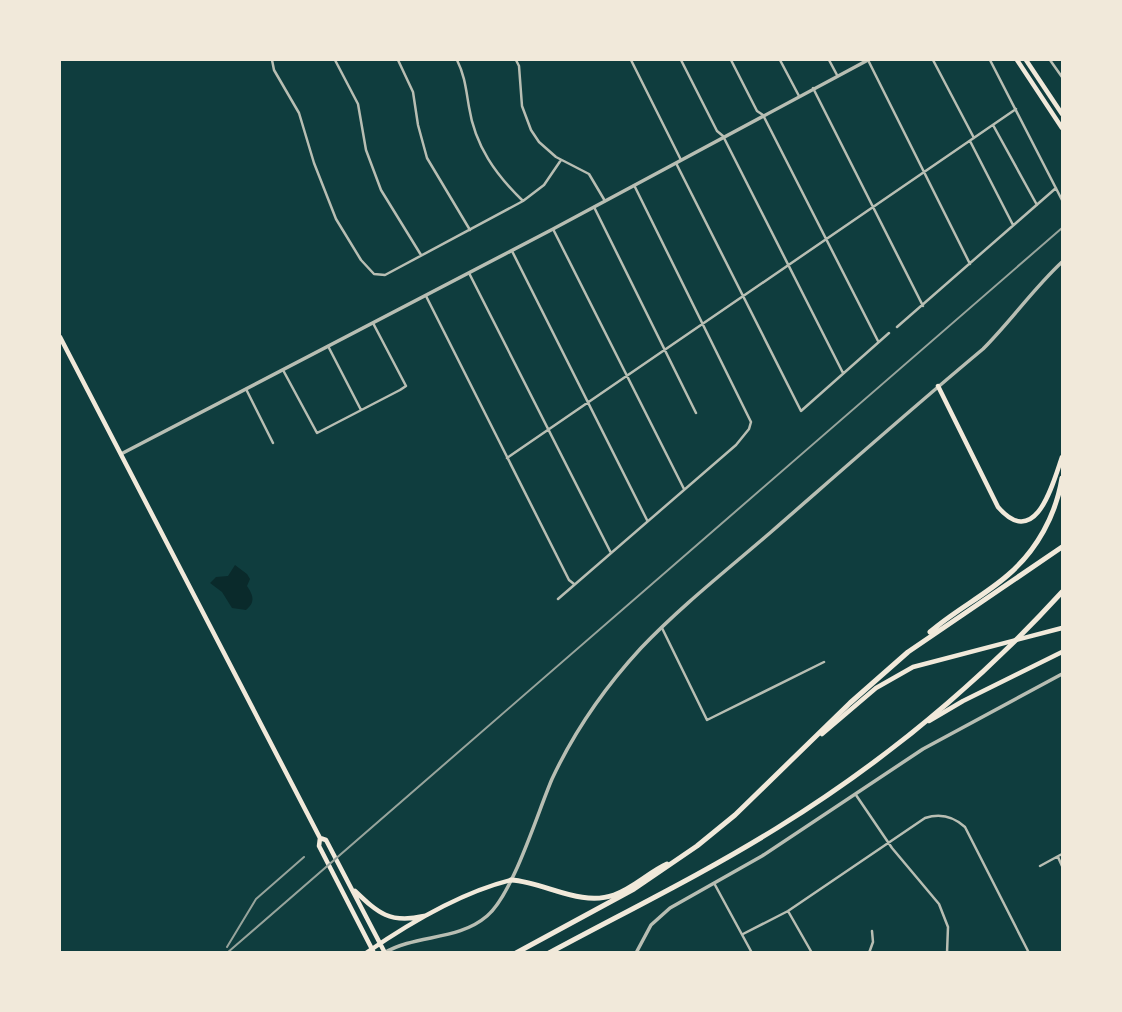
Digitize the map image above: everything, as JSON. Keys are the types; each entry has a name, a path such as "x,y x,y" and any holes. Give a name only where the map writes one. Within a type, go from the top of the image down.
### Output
{"highway":[{"path":"516,953 634,889 677,860 734,815 850,703 908,652 939,625 1009,575 1035,545 1049,522 1062,478"},
{"path":"908,652 1062,547"},
{"path":"549,953 705,870 779,827 852,778 972,682 1041,617 1062,592"},
{"path":"511,880 546,886 577,896 598,898 616,894 677,860"}],"main road":[{"path":"1017,60 1062,128"},
{"path":"1026,60 1062,114"},
{"path":"60,337 320,838 321,850 373,951"},
{"path":"938,386 998,507 1006,515 1024,521 1036,516 1044,506 1062,457"},
{"path":"802,750 894,676 928,663 1062,628"},
{"path":"919,727 963,701 1062,652"},
{"path":"320,838 328,843 384,952"},
{"path":"366,953 428,916 479,890 511,880"},
{"path":"351,887 371,907 386,916 406,919 428,916"}],"street":[{"path":"272,60 272,66 299,113 336,219 369,271 380,275 523,201 544,185 561,160"},
{"path":"335,60 358,104 366,150 381,190 421,255"},
{"path":"398,60 413,92 427,158 470,230"},
{"path":"457,60 465,78 477,138 492,166 523,201"},
{"path":"516,60 522,106 539,142 561,160 589,174 605,201"},
{"path":"631,60 681,159"},
{"path":"681,60 717,131 723,136 843,373"},
{"path":"730,60 757,111 763,115 878,341"},
{"path":"780,60 799,96"},
{"path":"830,60 838,75"},
{"path":"121,455 512,251 868,60 970,264"},
{"path":"933,60 1014,226"},
{"path":"990,60 1062,201"},
{"path":"1050,60 1062,77"},
{"path":"813,88 923,306"},
{"path":"507,458 1016,109"},
{"path":"993,125 1037,205"},
{"path":"676,163 801,411 889,333"},
{"path":"558,599 736,444 750,426 748,413 634,185"},
{"path":"897,327 1056,188"},
{"path":"594,207 696,413"},
{"path":"553,229 684,490"},
{"path":"512,251 648,521"},
{"path":"384,952 398,944 459,932 477,924 496,908 511,880 553,778 571,744 619,673 662,628 998,333 1041,281 1062,262"},
{"path":"469,273 611,553"},
{"path":"426,296 569,580 574,584"},
{"path":"284,370 317,433 361,410 406,386 373,323"},
{"path":"328,346 361,410"},
{"path":"246,390 274,443"},
{"path":"662,628 707,720 824,662"},
{"path":"636,953 646,932 657,918 687,897 762,856 923,749 1062,674"},
{"path":"856,795 889,843 942,910 948,927 947,953"},
{"path":"743,934 788,911 925,818 949,817 960,822 970,835 1029,953"},
{"path":"1040,866 1060,855 1062,866"},
{"path":"714,883 752,953"},
{"path":"788,911 813,953"},
{"path":"869,953 873,942 872,931"}],"water":[{"path":"235,565 250,579 247,586 252,601 246,610 232,608 222,592 210,583 216,577 228,576"}],"railway":[{"path":"227,953 1062,228"},
{"path":"227,947 256,899 304,857"}]}
